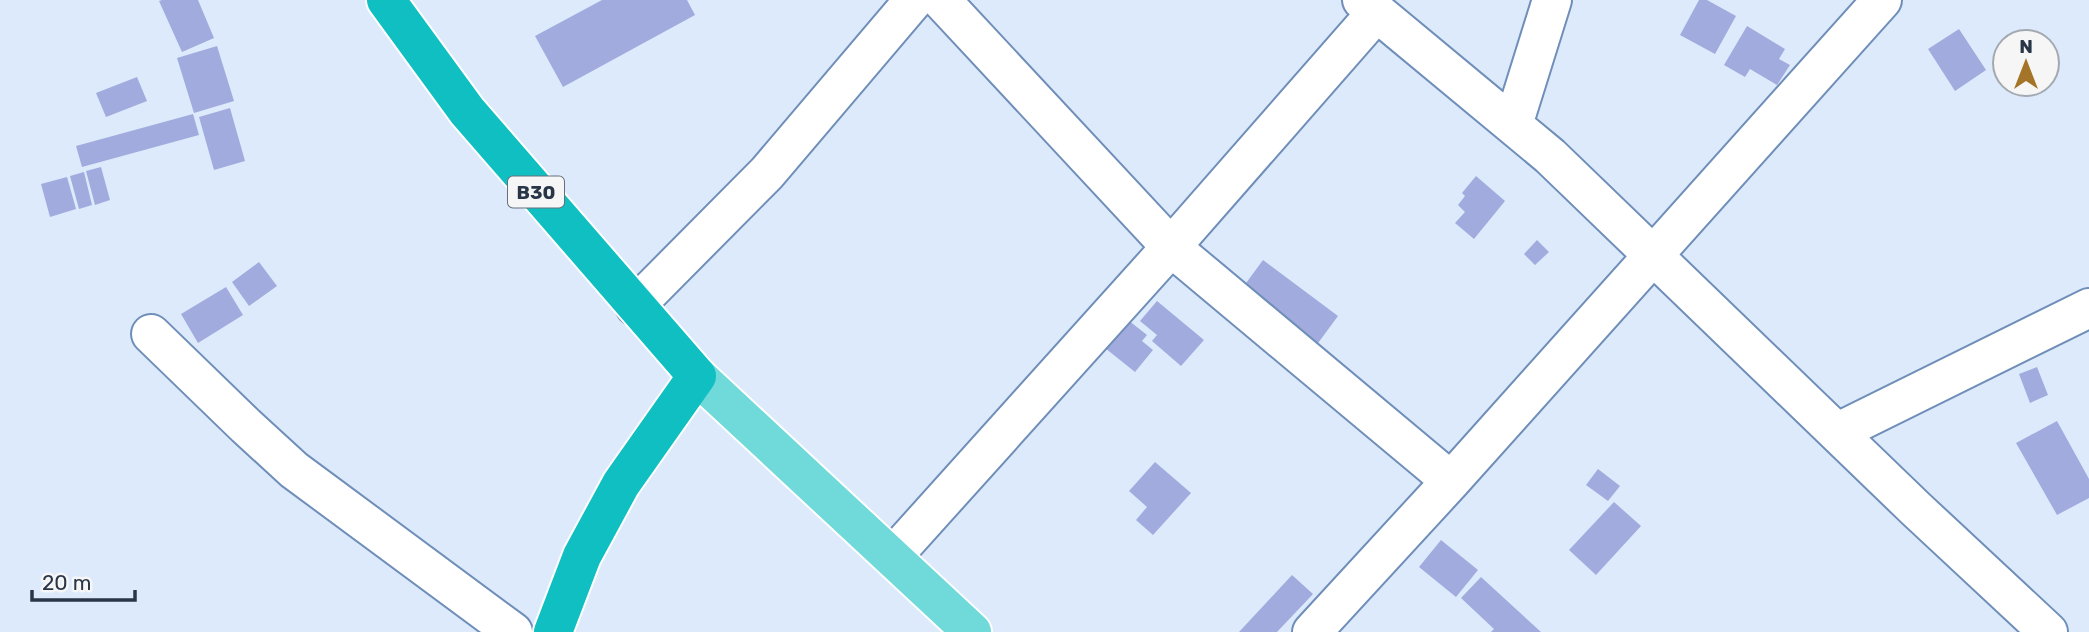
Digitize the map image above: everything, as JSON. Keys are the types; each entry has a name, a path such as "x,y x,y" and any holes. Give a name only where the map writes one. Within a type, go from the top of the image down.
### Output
{"highway":[{"name":"B30","path":"386,0 467,111 697,376"},
{"path":"553,632 582,556 621,484 697,376"}],"main road":[{"path":"697,376 972,632"}],"street":[{"path":"635,306 766,173 914,0"},
{"path":"941,0 1171,247 1451,481"},
{"path":"1513,125 1552,0"},
{"path":"1312,632 1882,0"},
{"path":"891,557 1171,247 1369,6 1550,156 1916,509 2048,632"},
{"path":"1838,432 2089,308"},
{"path":"151,334 294,470 513,632"}],"building":[{"path":"198,0 214,38 182,52 159,1"},
{"path":"602,0 687,0 695,15 563,87 535,36"},
{"path":"1699,0 1707,0 1736,16 1715,54 1680,35"},
{"path":"1747,26 1785,49 1779,59 1790,65 1777,85 1750,69 1745,77 1724,65"},
{"path":"1959,29 1986,70 1955,91 1928,49"},
{"path":"217,46 234,101 194,113 177,58"},
{"path":"137,77 147,101 106,117 96,93"},
{"path":"230,108 245,161 214,170 199,117"},
{"path":"193,114 199,135 82,167 76,146"},
{"path":"101,167 110,200 95,205 86,171"},
{"path":"84,172 92,205 79,209 70,176"},
{"path":"1476,176 1505,201 1474,239 1455,223 1465,212 1458,205 1465,196 1462,193"},
{"path":"67,177 76,209 50,217 41,184"},
{"path":"1537,240 1549,252 1535,265 1524,254"},
{"path":"1263,260 1338,316 1310,354 1235,298"},
{"path":"259,262 277,286 249,306 232,282"},
{"path":"226,287 243,315 198,343 181,314"},
{"path":"1157,301 1204,340 1181,366 1152,341 1157,335 1140,321"},
{"path":"1128,320 1147,335 1142,341 1153,350 1135,372 1105,348"},
{"path":"2037,367 2048,395 2030,403 2019,374"},
{"path":"2057,421 2089,479 2089,498 2057,515 2016,443"},
{"path":"1155,462 1191,493 1153,535 1136,520 1147,507 1129,491"},
{"path":"1598,469 1620,486 1608,501 1586,485"},
{"path":"1614,502 1641,526 1596,575 1569,550"},
{"path":"1441,540 1478,570 1456,597 1419,567"},
{"path":"1292,575 1313,594 1277,632 1239,632"},
{"path":"1481,577 1541,632 1491,632 1494,629 1461,598"}]}
